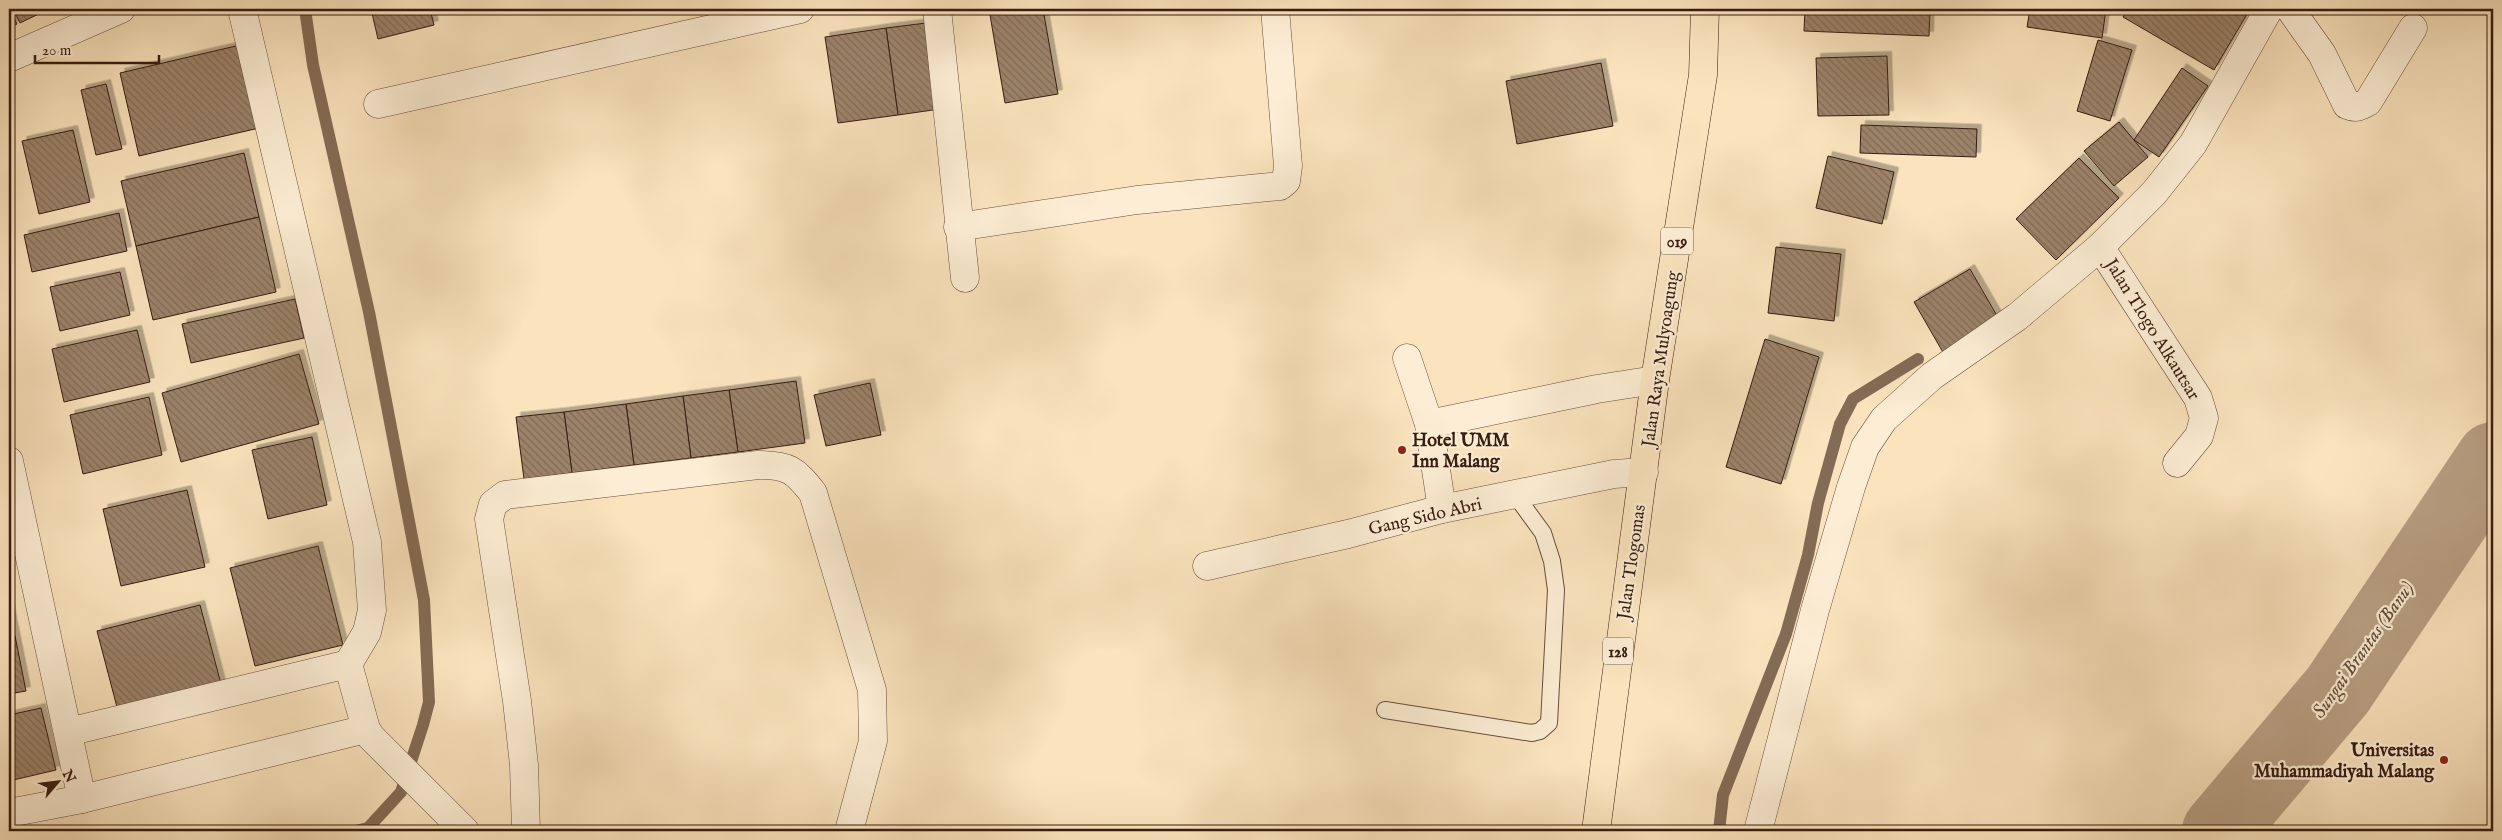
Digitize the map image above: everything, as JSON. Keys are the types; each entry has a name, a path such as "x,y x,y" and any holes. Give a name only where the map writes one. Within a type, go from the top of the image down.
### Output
{"main road":[{"name":"Jalan Raya Mulyoagung","path":"1644,472 1655,380 1703,75 1705,9"},
{"name":"Jalan Tlogomas","path":"1596,831 1617,662 1644,472"}],"street":[{"path":"9,58 121,9"},
{"path":"68,732 348,664 367,632 372,610 367,542 242,9"},
{"path":"378,104 736,15 800,9"},
{"path":"937,9 958,227 965,278"},
{"path":"958,227 1136,200 1280,186 1286,181 1288,166 1274,9"},
{"path":"1758,831 1815,610 1851,487 1865,448 1884,419 1932,376 2017,317 2100,247 2154,193 2193,144 2269,9"},
{"path":"2290,9 2317,45 2347,105 2352,107 2359,107 2368,102 2414,28"},
{"name":"Jalan Tlogo Alkautsar","path":"2100,247 2198,398 2204,418 2199,436 2192,448 2177,463"},
{"path":"1407,358 1429,424 1442,509"},
{"path":"1429,424 1597,389 1655,380"},
{"path":"9,461 82,800"},
{"path":"526,831 524,765 517,701 490,519 493,504 505,495 758,465 776,465 798,473 814,493 872,690 873,741 849,831"},
{"name":"Gang Sido Abri","path":"1207,566 1348,534 1442,509 1516,496 1614,474 1644,472"},
{"path":"348,664 368,733 463,829"},
{"path":"9,813 82,800 368,733"}],"lane":[{"path":"1385,710 1532,732 1540,731 1549,723 1556,590 1552,561 1543,533 1516,496"}],"building":[{"path":"9,9 17,24 9,28"},
{"path":"13,9 49,9 20,23"},
{"path":"371,9 430,9 434,25 378,39"},
{"path":"989,9 1043,9 1058,94 1005,103"},
{"path":"1805,9 1930,9 1929,36 1804,31"},
{"path":"2030,9 2106,9 2102,38 2027,27"},
{"path":"2128,9 2250,9 2214,70 2123,17"},
{"path":"934,22 947,108 898,115 886,28"},
{"path":"886,28 898,115 838,123 825,37"},
{"path":"2098,40 2132,50 2110,121 2077,111"},
{"path":"240,45 259,128 139,156 120,73"},
{"path":"1887,56 1889,115 1818,116 1816,58"},
{"path":"1601,63 1613,126 1517,144 1506,81"},
{"path":"2182,68 2208,86 2159,157 2134,140"},
{"path":"106,84 122,149 96,155 81,90"},
{"path":"2119,122 2148,157 2114,186 2084,151"},
{"path":"1861,125 1977,129 1976,157 1860,153"},
{"path":"73,130 90,202 39,214 22,141"},
{"path":"244,153 259,217 136,246 121,181"},
{"path":"1828,156 1894,172 1882,224 1816,208"},
{"path":"2079,158 2119,198 2056,260 2016,219"},
{"path":"119,213 127,251 32,272 24,235"},
{"path":"259,217 276,292 153,320 136,246"},
{"path":"1776,247 1841,254 1834,321 1768,313"},
{"path":"1970,269 2000,321 1944,354 1914,302"},
{"path":"120,272 130,315 60,331 50,287"},
{"path":"295,299 304,338 191,363 182,324"},
{"path":"137,330 150,382 64,402 52,349"},
{"path":"1765,339 1819,357 1781,484 1726,467"},
{"path":"299,354 319,424 181,462 162,393"},
{"path":"796,381 805,443 738,452 729,390"},
{"path":"870,383 881,435 826,446 814,395"},
{"path":"729,390 738,452 691,458 683,396"},
{"path":"683,396 691,458 634,465 626,404"},
{"path":"149,397 162,455 83,474 70,415"},
{"path":"626,404 634,465 572,473 564,412"},
{"path":"564,412 572,473 524,479 516,417"},
{"path":"312,437 327,505 268,519 252,450"},
{"path":"187,490 205,567 121,586 103,509"},
{"path":"318,546 343,645 255,666 230,568"},
{"path":"9,603 13,626 9,627"},
{"path":"200,605 221,684 118,711 97,631"},
{"path":"13,626 26,691 9,694 9,627"},
{"path":"41,708 56,770 9,781 9,715"}],"waterway":[{"path":"305,9 313,65 369,312 424,600 429,702 423,725 401,792 368,828 355,831"},
{"path":"1719,831 1723,795 1786,634 1808,555 1818,503 1840,424 1853,399 1918,359"},
{"name":"Sungai Brantas (Banu)","path":"2219,831 2338,690 2493,459"}],"place":[{"name":"Hotel UMM Inn Malang","path":"1402,450"},
{"name":"Universitas Muhammadiyah Malang","path":"2444,760"}]}
